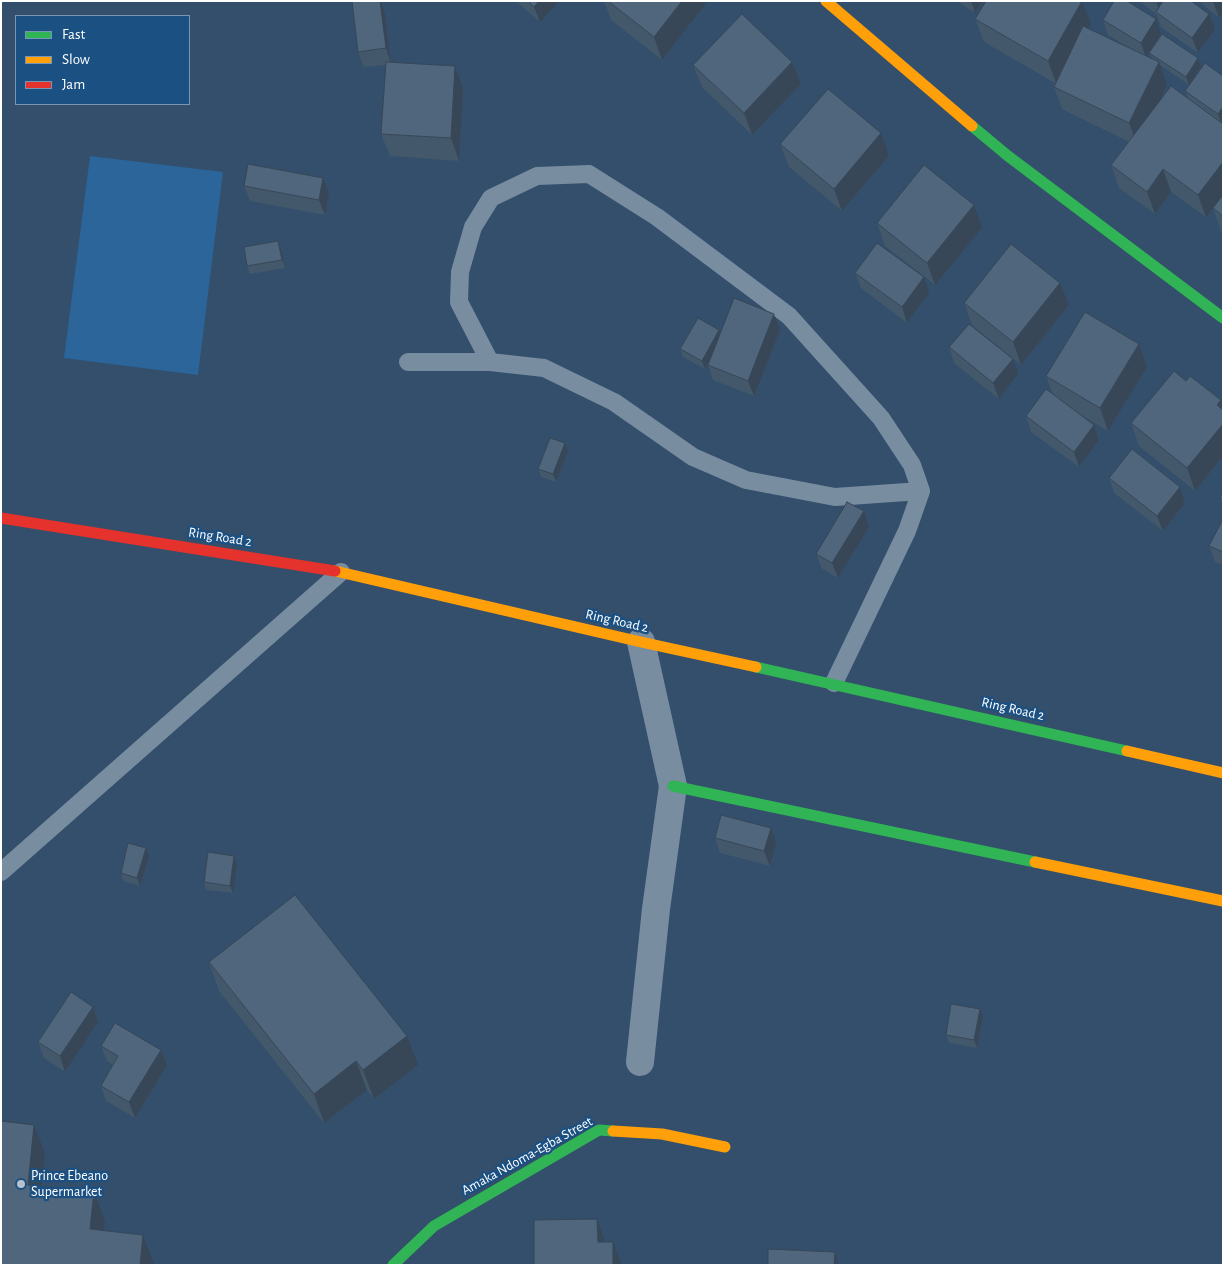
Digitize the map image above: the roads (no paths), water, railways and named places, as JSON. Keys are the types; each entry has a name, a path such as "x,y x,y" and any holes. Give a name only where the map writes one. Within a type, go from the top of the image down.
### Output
{"street":[{"path":"826,1 1008,156 1223,318"},
{"name":"Ring Road 2","path":"1,518 341,572 641,642 834,683 1223,773"},
{"path":"640,1062 656,910 673,786 641,642"},
{"path":"673,786 1223,901"},
{"name":"Amaka Ndoma-Egba Street","path":"393,1265 434,1226 599,1130 662,1134 725,1147"}],"lane":[{"path":"490,362 459,302 460,272 473,227 491,198 537,176 589,174 658,217 789,316 882,418 912,465 921,491 908,531 834,683"},
{"path":"408,362 490,362 544,368 614,402 693,457 746,480 835,497 921,491"},
{"path":"1,872 341,572"}],"place":[{"name":"Prince Ebeano Supermarket","path":"21,1184"}]}
